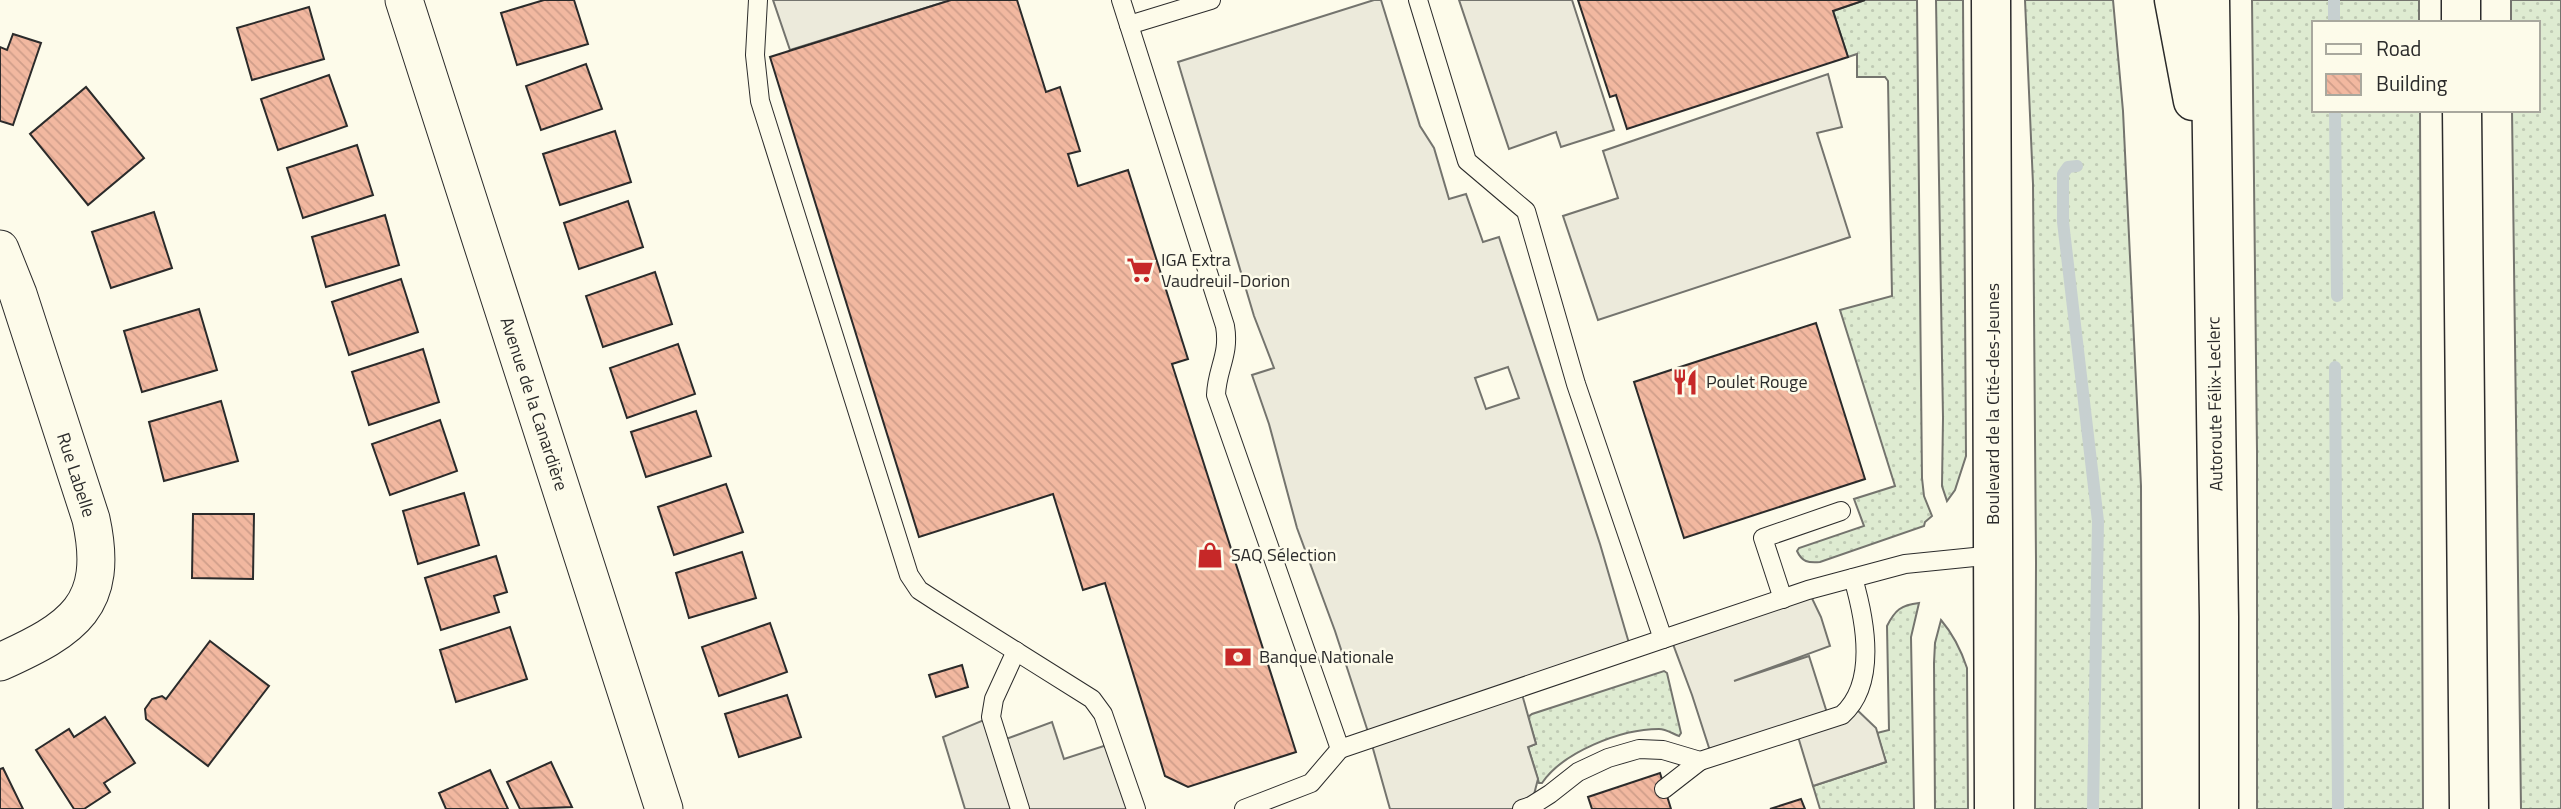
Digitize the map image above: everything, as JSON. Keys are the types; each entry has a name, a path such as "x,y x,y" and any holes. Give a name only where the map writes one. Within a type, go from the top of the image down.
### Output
{"main road":[{"name":"Boulevard de la Cité-des-Jeunes","path":"1991,0 1994,809"},
{"path":"2174,0 2212,203"},
{"name":"Autoroute Félix-Leclerc","path":"2210,0 2219,617 2219,809"},
{"path":"2461,0 2461,21"},
{"path":"2462,112 2469,809"}],"street":[{"name":"Avenue de la Canardière","path":"404,0 664,809"},
{"name":"Rue Labelle","path":"0,249 18,294 91,519 96,543 97,570 85,605 72,621 49,638 0,662"}],"lane":[{"path":"758,0 755,55 760,100 909,575 919,590 1081,691 1097,706 1107,724 1136,809"},
{"path":"1121,0 1225,326 1227,341 1216,383 1216,395 1340,749"},
{"path":"1129,25 1211,0"},
{"path":"1418,0 1468,160 1526,211 1576,384 1662,639"},
{"path":"1783,599 1763,538 1841,511"},
{"path":"1244,809 1311,783 1340,749 1662,639 1783,599 1905,564 1994,555"},
{"path":"1664,789 1700,761 1842,715 1853,706 1861,692 1865,631 1862,607 1853,578"},
{"path":"1016,652 994,699 991,717 1020,809"},
{"path":"1532,808 1578,772 1608,758 1639,749 1663,750 1700,761"}],"green space":[{"path":"1865,0 1917,0 1922,478 1924,496 1932,516 1924,526 1820,562 1812,562 1801,558 1797,551 1799,548 1864,526 1854,499 1895,486 1840,310 1892,296 1888,81 1885,77 1857,77 1857,54 1848,57 1833,11"},
{"path":"1936,0 1963,0 1966,456 1955,490 1947,501 1942,486"},
{"path":"2025,0 2113,0 2123,111 2141,486 2142,809 2035,809 2033,184"},
{"path":"2252,0 2419,0 2419,21 2312,21 2312,112 2420,112 2423,809 2257,809 2257,451"},
{"path":"2511,0 2561,0 2561,809 2521,809 2512,112 2540,112 2540,21 2511,21"},
{"path":"1919,603 1911,637 1914,809 1820,809 1813,786 1886,762 1877,733 1889,730 1887,626 1899,609"},
{"path":"1941,620 1956,642 1967,668 1968,809 1935,809 1934,663 1935,643"},
{"path":"1664,671 1667,673 1681,733 1679,736 1659,729 1611,738 1578,752 1539,783 1528,747 1536,744 1528,717"}],"shaded area":[{"path":"773,0 951,0 790,50"},
{"path":"1381,0 1420,126 1434,148 1449,199 1466,194 1483,242 1499,237 1600,544 1631,650 1520,687 1536,744 1528,747 1538,779 1531,806 1522,809 1390,809 1335,631 1297,528 1269,424 1252,375 1274,368 1254,316 1178,62","holes":["1508,367 1519,398 1486,409 1475,378"]},
{"path":"1459,0 1572,0 1614,130 1561,147 1556,132 1509,149"},
{"path":"1828,74 1842,127 1817,133 1850,237 1598,320 1563,216 1618,198 1603,151"},
{"path":"1808,590 1821,617 1830,646 1734,681 1809,656 1829,719 1853,706 1876,728 1886,762 1813,786 1796,730 1712,757 1670,636"},
{"path":"991,717 998,742 1052,722 1064,759 1113,743 1136,809 965,809 943,737"}],"building":[{"path":"544,0 574,0 588,44 517,65 501,13"},
{"path":"951,0 1017,0 1046,92 1060,87 1080,151 1068,154 1078,186 1128,170 1188,359 1172,364 1296,752 1188,787 1165,776 1105,583 1083,590 1053,494 919,537 770,57"},
{"path":"1578,0 1865,0 1833,11 1848,57 1627,129 1616,95 1610,97"},
{"path":"309,7 324,59 252,80 237,28"},
{"path":"13,34 41,43 13,125 0,121 0,47 7,50"},
{"path":"586,64 602,109 541,130 526,86"},
{"path":"329,75 347,126 278,150 261,99"},
{"path":"86,87 144,158 88,205 30,134"},
{"path":"615,131 631,182 560,205 543,154"},
{"path":"357,145 373,195 303,218 287,168"},
{"path":"628,201 643,247 579,269 564,223"},
{"path":"154,212 172,268 111,288 92,232"},
{"path":"385,215 399,265 326,287 312,237"},
{"path":"655,272 672,324 603,347 586,296"},
{"path":"401,279 418,332 349,355 332,302"},
{"path":"199,309 217,370 142,392 124,331"},
{"path":"1816,323 1865,479 1684,538 1634,382"},
{"path":"678,344 695,394 627,418 610,368"},
{"path":"423,349 439,402 369,425 352,372"},
{"path":"221,401 238,461 164,481 149,422"},
{"path":"696,411 711,456 646,477 631,432"},
{"path":"440,420 457,471 390,495 372,444"},
{"path":"726,484 743,532 674,555 658,507"},
{"path":"464,493 479,545 418,564 403,511"},
{"path":"193,514 254,514 253,579 192,578"},
{"path":"742,552 756,598 689,618 676,573"},
{"path":"496,556 507,592 494,596 499,612 441,630 425,578"},
{"path":"770,623 787,672 719,696 702,647"},
{"path":"510,627 527,679 456,702 440,650"},
{"path":"210,641 269,686 208,766 146,719 145,709 152,699 162,696 166,699"},
{"path":"962,665 968,687 936,697 929,675"},
{"path":"787,695 801,737 739,757 725,714"},
{"path":"105,717 135,763 104,783 110,792 84,809 74,809 36,750 69,729 74,737"},
{"path":"551,762 572,807 520,809 507,782"},
{"path":"3,768 23,809 0,809 0,769"},
{"path":"490,770 508,809 446,809 439,793"},
{"path":"1660,773 1671,809 1592,809 1588,797"},
{"path":"1801,799 1805,809 1770,809"}],"waterway":[{"path":"2334,0 2334,21"},
{"path":"2335,112 2337,296"},
{"path":"2077,166 2068,167 2063,174 2063,222 2098,521 2093,809"},
{"path":"2335,367 2338,809"}],"place":[{"name":"IGA Extra Vaudreuil-Dorion","path":"1140,270"},
{"name":"Poulet Rouge","path":"1685,382"},
{"name":"SAQ Sélection","path":"1210,555"},
{"name":"Banque Nationale","path":"1238,657"}]}
